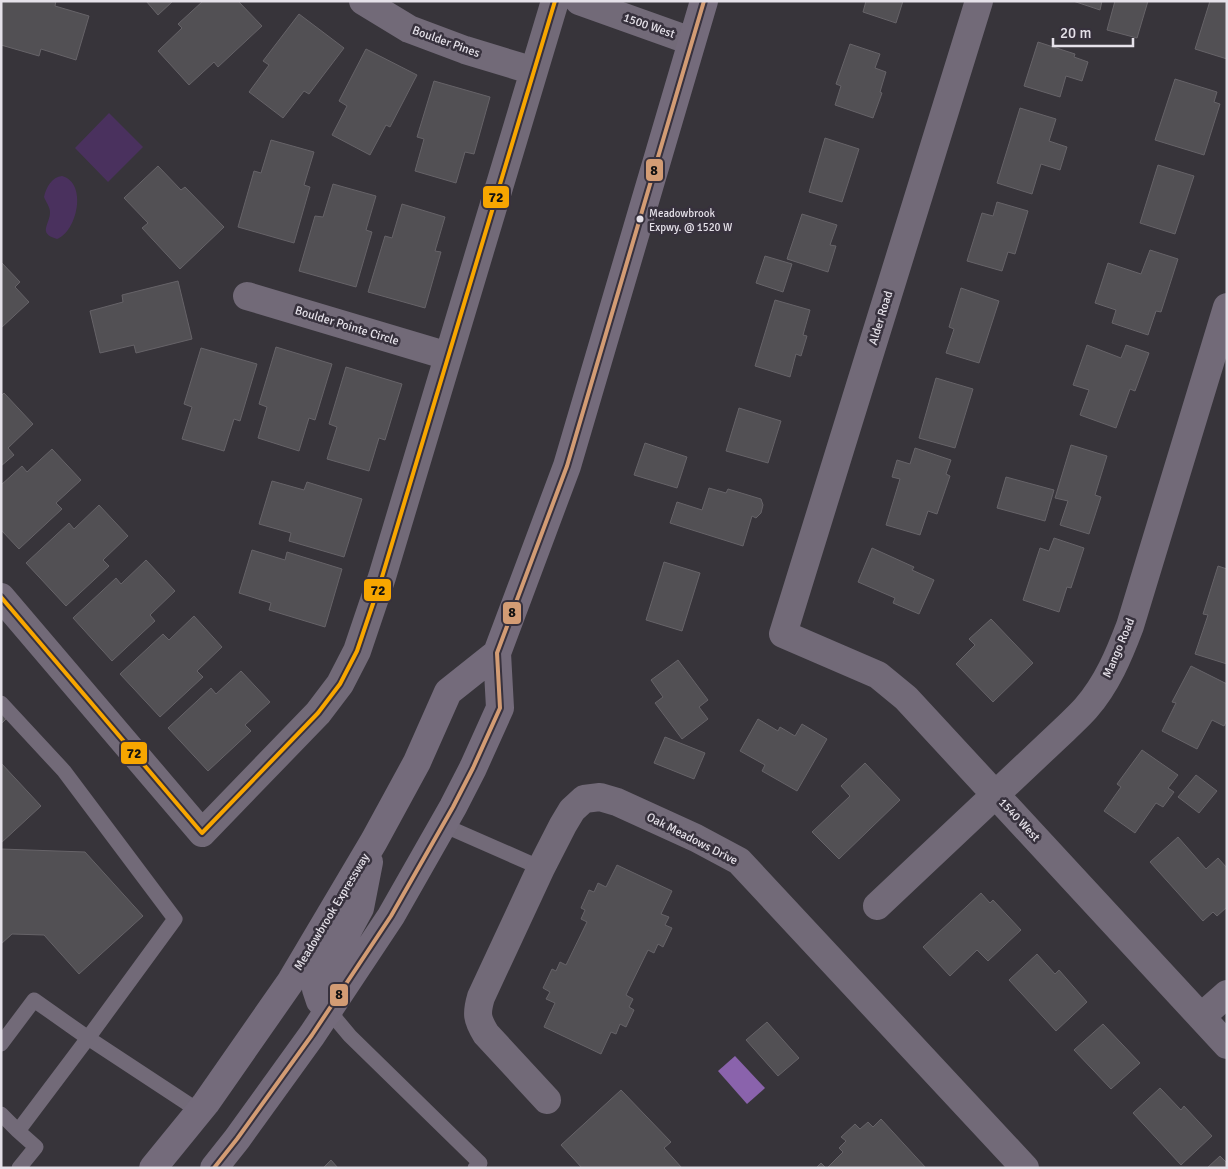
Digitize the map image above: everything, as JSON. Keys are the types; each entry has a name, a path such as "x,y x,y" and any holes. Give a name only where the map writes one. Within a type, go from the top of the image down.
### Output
{"main road":[{"path":"214,1168 254,1116 329,1011 391,916 473,768 500,708 497,653 567,466 704,1"},
{"name":"Meadowbrook Expressway","path":"153,1168 199,1111 291,981 374,841 417,762 448,692 497,653"},
{"path":"329,1011 320,1001 316,989 360,908 374,841"}],"street":[{"name":"Boulder Pines","path":"362,1 409,29 465,50 534,71"},
{"path":"1,597 202,833 318,713 340,684 357,651 382,577 555,1"},
{"name":"1500 West","path":"580,1 691,41"},
{"name":"Alder Road","path":"783,634 979,1"},
{"name":"Boulder Pointe Circle","path":"247,296 448,356"},
{"name":"Mango Road","path":"877,906 1086,708 1105,682 1119,655 1130,626 1227,307"},
{"name":"1540 West","path":"783,634 878,675 906,698 1227,1045"},
{"name":"Oak Meadows Drive","path":"547,1100 486,1034 480,1024 477,1012 482,997 541,868 572,810 584,799 600,797 617,802 726,853 739,861 1024,1168"},
{"path":"1201,1017 1227,994"}],"lane":[{"path":"1,703 64,771 175,919 18,1131"},
{"path":"443,825 541,868"},
{"path":"1,1044 34,1000 199,1111"},
{"path":"329,1011 350,1036 480,1166"},
{"path":"1,1114 36,1147 19,1168"}],"shaded area":[{"path":"109,113 143,147 108,182 75,148"},
{"path":"62,176 70,180 75,188 77,208 70,227 64,235 57,239 51,237 46,231 50,212 44,197 50,183 55,178"},
{"path":"735,1056 765,1088 747,1104 718,1071"}],"building":[{"path":"1,1 56,1 55,6 89,16 76,60 41,49 39,56 1,45"},
{"path":"146,1 173,1 158,15"},
{"path":"203,1 238,1 262,26 218,67 214,62 189,85 158,51 182,28 178,24"},
{"path":"866,1 903,1 896,23 863,12"},
{"path":"1073,1 1102,1 1100,10"},
{"path":"1115,1 1148,1 1137,38 1107,30"},
{"path":"1210,1 1227,1 1227,59 1195,49"},
{"path":"299,14 344,48 309,94 304,91 283,118 249,92 269,65 263,61"},
{"path":"1038,42 1075,54 1074,57 1088,62 1082,81 1066,76 1060,97 1024,86"},
{"path":"850,44 880,54 875,68 886,72 880,92 882,93 873,118 835,105 841,86 836,84"},
{"path":"366,49 417,75 390,127 386,125 370,155 332,135 347,106 339,101"},
{"path":"1175,79 1217,92 1214,102 1220,104 1204,155 1155,140"},
{"path":"434,81 490,97 474,154 465,152 456,183 415,171 424,139 417,137"},
{"path":"1020,108 1056,119 1049,141 1067,147 1060,170 1041,164 1032,194 997,183"},
{"path":"825,138 859,149 842,202 809,192"},
{"path":"271,140 314,152 304,185 310,187 294,243 238,227 254,171 261,173"},
{"path":"1158,165 1194,176 1175,234 1140,223"},
{"path":"158,166 181,190 185,187 224,227 180,269 142,228 148,223 124,198"},
{"path":"333,184 376,196 366,230 372,232 356,287 299,271 315,216 323,217"},
{"path":"997,202 1028,211 1015,254 1008,252 1002,271 967,261 982,213 993,216"},
{"path":"402,204 445,217 435,251 441,252 425,308 368,292 385,236 392,238"},
{"path":"802,214 837,225 830,245 836,246 828,272 787,259"},
{"path":"1150,250 1178,259 1161,312 1156,311 1148,335 1112,323 1116,310 1095,303 1108,263 1141,274"},
{"path":"765,256 792,264 783,292 756,283"},
{"path":"1,262 20,282 15,287 29,302 1,328"},
{"path":"178,281 192,339 136,353 134,345 100,353 90,311 123,302 122,295"},
{"path":"961,288 999,301 979,363 946,353 954,329 949,327"},
{"path":"775,300 810,310 803,335 807,336 801,356 796,354 790,377 755,366"},
{"path":"1087,345 1121,358 1126,345 1149,353 1135,391 1130,389 1116,428 1080,415 1089,390 1073,385"},
{"path":"276,347 332,364 315,420 309,418 299,451 258,438 267,407 259,404"},
{"path":"201,348 257,364 240,421 234,419 224,451 182,439 192,407 184,404"},
{"path":"346,367 402,384 385,440 379,438 369,471 327,459 337,427 329,424"},
{"path":"936,378 973,389 955,448 919,438"},
{"path":"4,393 33,424 8,448 14,455 1,466 1,396"},
{"path":"739,408 781,421 768,463 726,451"},
{"path":"645,443 687,457 677,488 634,475"},
{"path":"1071,445 1107,456 1095,495 1101,497 1089,534 1060,525 1068,501 1055,498"},
{"path":"915,448 951,460 946,474 950,476 937,514 928,511 920,535 886,525 900,479 892,477 897,460 910,464"},
{"path":"52,449 81,480 56,503 62,509 19,549 1,530 1,485 22,466 27,472"},
{"path":"1006,477 1054,490 1045,521 997,508"},
{"path":"272,481 304,490 307,482 362,499 344,557 289,541 291,533 259,524"},
{"path":"709,488 726,493 728,489 761,499 763,505 761,513 756,518 752,516 743,546 670,523 677,502 702,510"},
{"path":"99,505 128,536 103,560 109,566 66,606 26,563 69,523 74,529"},
{"path":"1054,538 1084,548 1071,588 1067,587 1059,612 1023,600 1040,548 1049,551"},
{"path":"872,548 914,567 912,570 934,580 919,614 893,603 895,598 858,582"},
{"path":"252,550 285,560 287,552 342,569 325,627 269,610 271,603 239,593"},
{"path":"146,560 175,591 150,615 155,621 112,661 73,618 116,578 121,584"},
{"path":"664,562 700,573 682,631 646,620"},
{"path":"1218,566 1227,569 1227,664 1195,654 1208,615 1203,614"},
{"path":"194,616 222,647 197,671 203,677 160,717 120,674 163,634 169,640"},
{"path":"991,619 1033,663 993,702 956,664 975,645 969,639"},
{"path":"678,660 708,700 699,707 708,719 682,739 655,703 663,697 651,680"},
{"path":"1191,666 1227,684 1227,720 1224,726 1212,720 1197,749 1162,731 1176,703 1172,702"},
{"path":"241,671 270,702 245,725 251,731 208,771 168,728 211,688 216,694"},
{"path":"1,710 8,717 1,724"},
{"path":"758,719 778,731 780,727 795,736 802,724 827,739 797,791 762,771 765,765 740,751"},
{"path":"665,737 705,753 694,779 654,763"},
{"path":"1142,750 1178,775 1168,788 1174,792 1163,807 1156,803 1135,833 1104,811 1121,787 1117,784"},
{"path":"1,763 41,806 1,843"},
{"path":"865,763 900,800 839,859 812,832 850,796 841,786"},
{"path":"1196,775 1217,791 1199,813 1178,797"},
{"path":"1178,837 1206,869 1218,858 1227,868 1227,907 1217,916 1213,912 1203,921 1150,862"},
{"path":"1,849 85,852 143,916 79,974 44,935 12,934 1,944"},
{"path":"617,865 672,891 661,914 669,917 665,925 672,928 663,947 658,944 654,953 648,950 626,995 633,999 629,1007 634,1010 626,1027 620,1024 616,1034 611,1032 601,1054 544,1027 555,1003 546,999 550,992 543,988 552,969 556,971 560,962 566,965 587,922 581,919 585,910 581,908 589,890 594,892 598,883 606,887"},
{"path":"981,893 990,903 993,900 1021,930 988,961 977,950 950,976 923,947"},
{"path":"1037,954 1055,974 1059,970 1087,1002 1056,1031 1009,980"},
{"path":"767,1022 799,1058 778,1076 746,1040"},
{"path":"1103,1024 1140,1063 1111,1089 1074,1050"},
{"path":"1160,1088 1181,1110 1184,1106 1212,1136 1181,1165 1133,1113"},
{"path":"621,1090 671,1142 664,1148 682,1168 582,1168 561,1145"},
{"path":"881,1119 926,1168 827,1168 843,1152 839,1148 846,1141 841,1137 855,1124 860,1129 868,1122 873,1127"},
{"path":"1220,1156 1227,1163 1227,1168 1207,1168"},
{"path":"331,1160 338,1168 323,1168"},
{"path":"821,1163 826,1168 816,1168"}],"transit line":[{"name":"72","path":"1,597 202,833 318,713 340,684 357,651 382,577 555,1"},
{"name":"8","path":"214,1168 312,1035 391,916 453,807 500,708 497,653 567,466 704,1"}],"place":[{"name":"Meadowbrook Expwy. @ 1520 W","path":"640,219"}]}
